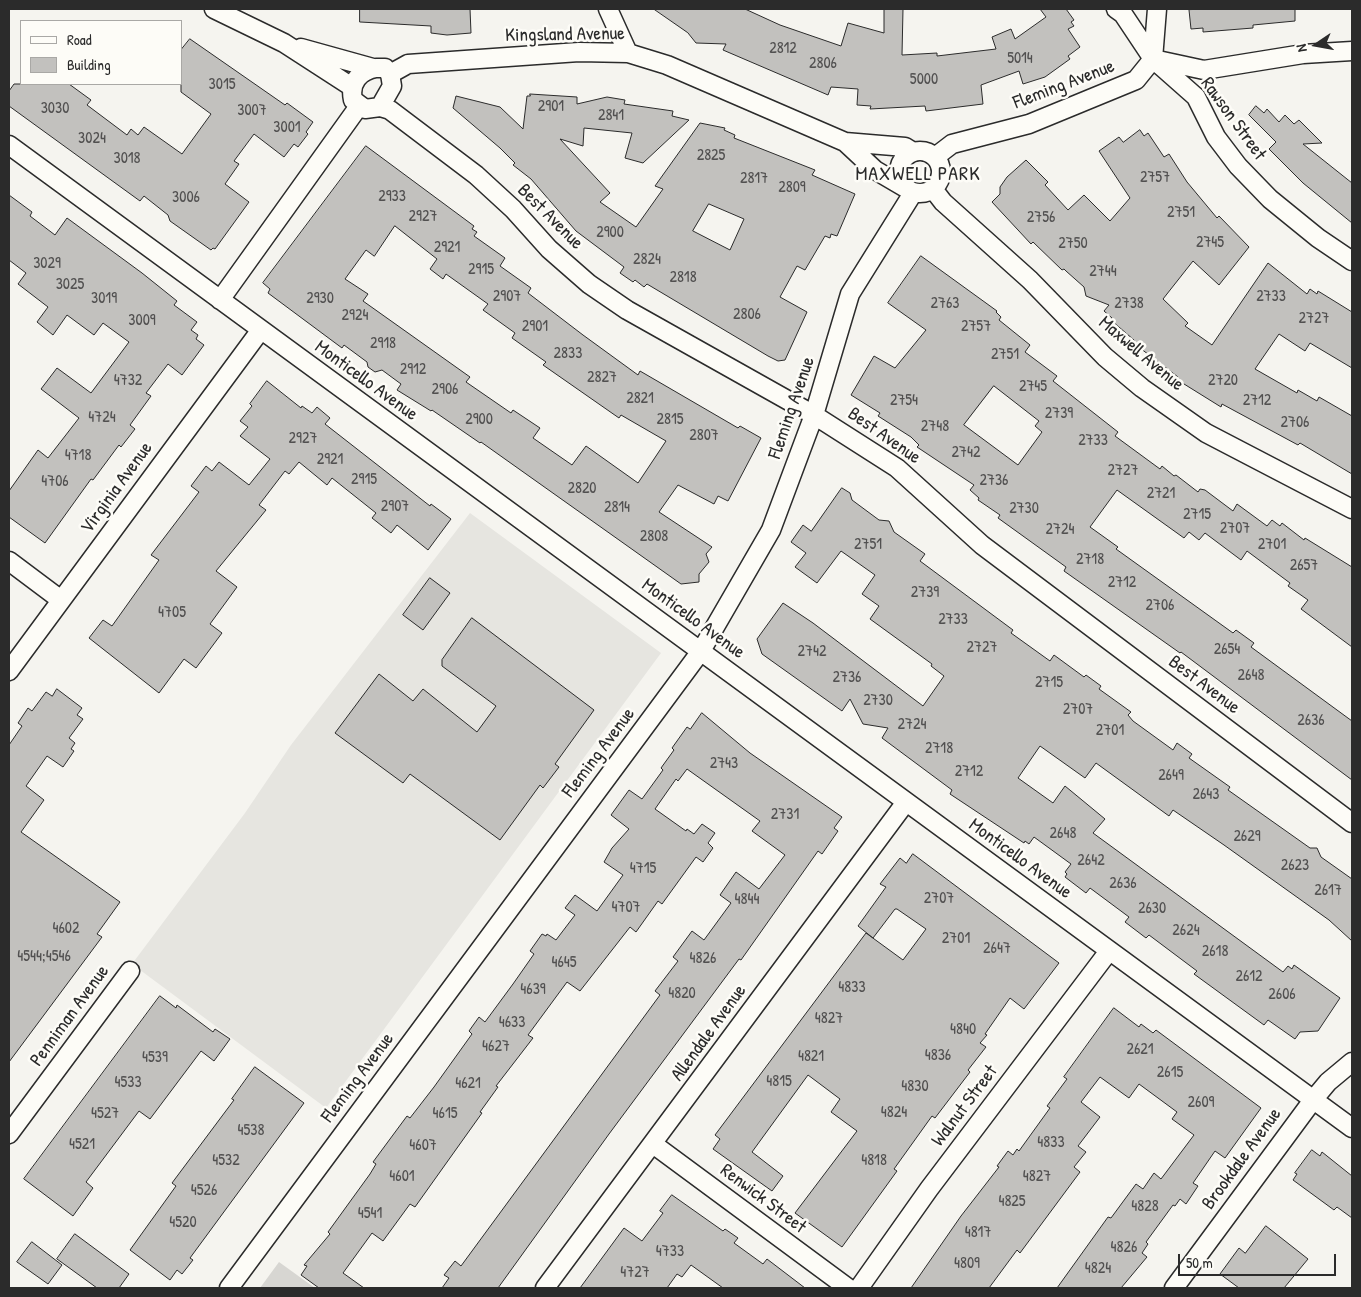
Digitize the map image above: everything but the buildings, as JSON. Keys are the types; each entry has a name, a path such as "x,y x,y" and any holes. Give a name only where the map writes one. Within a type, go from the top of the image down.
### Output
{"street":[{"path":"214,9 284,43 352,87"},
{"path":"608,9 628,54"},
{"name":"Rawson Street","path":"1116,9 1123,14 1153,59 1196,97 1216,137 1238,166 1270,199 1318,238 1352,261"},
{"path":"1157,9 1153,59 1204,70 1303,54 1352,51"},
{"path":"284,43 373,68 385,68 390,74 392,86 380,107 373,109 359,106 353,100 352,87 357,77 373,68"},
{"name":"Kingsland Avenue","path":"390,74 408,64 579,52 628,54 667,65 845,142 898,146 913,152"},
{"name":"Fleming Avenue","path":"935,156 952,144 1028,124 1136,80 1153,59"},
{"path":"220,300 359,106"},
{"name":"Best Avenue","path":"380,107 390,110 476,174 513,209 549,249 589,284 626,310 814,415 897,468 982,545 1352,823"},
{"name":"Kingsland Avenue","path":"845,142 875,170 908,190"},
{"name":"Monticello Avenue","path":"9,145 260,331 1352,1128"},
{"path":"925,151 935,156 942,171 940,181 933,189 923,194 908,190 898,173 901,162 913,152 925,151"},
{"name":"Maxwell Avenue","path":"933,189 943,202 1030,280 1105,357 1142,388 1206,433 1352,509"},
{"name":"Fleming Avenue","path":"229,1288 701,652 771,530 814,415 850,294 908,190"},
{"name":"Virginia Avenue","path":"9,671 260,331"},
{"path":"9,562 61,600"},
{"name":"Allendale Avenue","path":"545,1288 906,802"},
{"name":"Walnut Street","path":"859,1288 929,1189 1109,951"},
{"name":"Penniman Avenue","path":"9,1134 130,971"},
{"name":"Brookdale Avenue","path":"1174,1288 1313,1100 1328,1082 1352,1062"},
{"name":"Renwick Street","path":"653,1144 848,1288"}],"shaded area":[{"path":"470,513 661,653 326,1108 132,964 245,813 291,745"},
{"path":"279,1262 315,1288 260,1288"}],"district":[{"name":"MAXWELL PARK","path":"918,175"}]}
